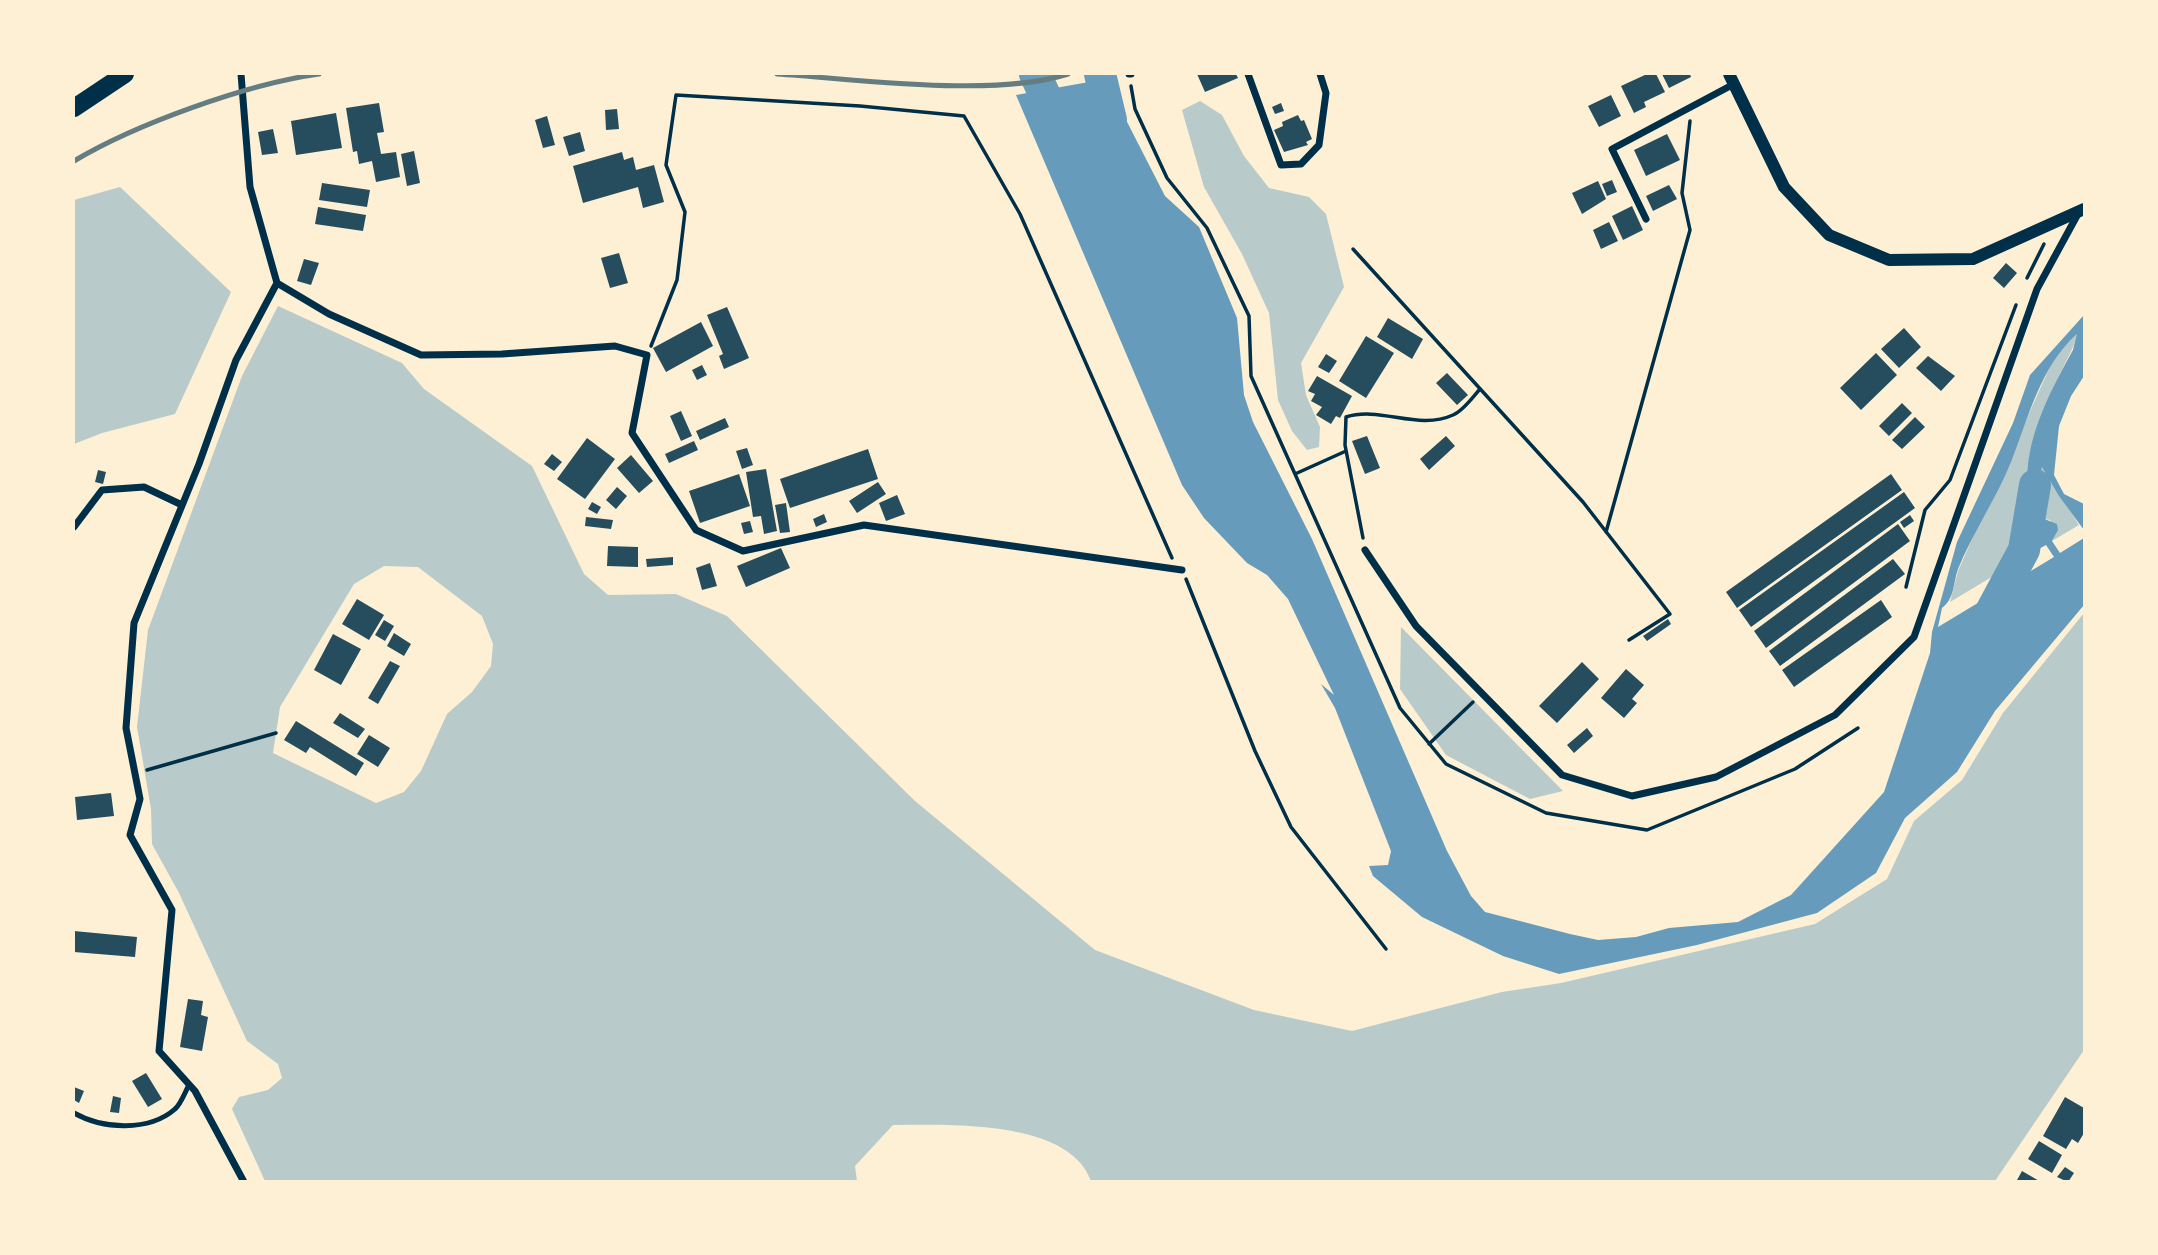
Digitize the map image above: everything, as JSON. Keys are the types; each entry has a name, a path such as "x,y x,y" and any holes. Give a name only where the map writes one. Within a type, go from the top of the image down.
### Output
{"highway":[{"path":"74,108 125,74"}],"street":[{"path":"241,74 250,187 277,283 329,314 421,355 502,354 615,346 648,355 632,433 696,530 743,551 864,525 1180,570"},
{"path":"1248,74 1281,164 1301,164 1319,145 1326,93 1320,74"},
{"path":"1646,219 1612,149 1692,107 1732,79 1784,187 1829,235 1889,260 1973,259 2082,211"},
{"path":"1365,550 1416,626 1562,775 1632,796 1716,777 1835,715 1914,637 2037,289 2082,211"},
{"path":"244,1181 189,1085 159,1051 172,910 130,835 140,799 126,729 134,623 236,360 277,283"},
{"path":"74,527 102,490 144,487 182,505"}],"lane":[{"path":"74,1113 84,1119 140,1126 176,1108 189,1085"}],"path":[{"path":"1130,74 1135,108 1167,178 1207,228 1249,316 1251,376 1400,708 1446,764 1546,813 1647,830 1795,769 1858,728"},
{"path":"648,355 677,280 685,212 666,165 676,95 860,106 964,117 1020,214 1180,570 1255,751 1292,827 1386,949"},
{"path":"1606,532 1690,230 1682,193 1692,107"},
{"path":"2025,283 2057,222"},
{"path":"1353,249 1606,532 1670,614 1629,640"},
{"path":"1906,587 1925,510 1950,480 2021,294"},
{"path":"1365,550 1346,452 1346,417 1361,412 1425,421 1455,415 1480,389"},
{"path":"1295,474 1346,452"},
{"path":"1429,744 1483,692"},
{"path":"135,773 276,733"}],"shaded area":[{"path":"1200,101 1222,115 1244,156 1269,188 1309,197 1326,214 1344,287 1301,363 1306,395 1320,427 1319,447 1307,450 1292,431 1278,400 1269,313 1242,254 1204,187 1182,110"},
{"path":"120,187 231,292 175,414 102,433 74,444 74,200"},
{"path":"278,306 402,363 424,389 532,466 584,574 608,595 676,594 727,616 915,801 1095,950 1254,1010 1352,1031 1502,992 1561,983 1815,924 1887,879 1914,821 1962,780 2003,713 2084,613 2084,1050 1995,1181 1091,1181 1078,1161 1058,1146 1033,1136 974,1126 893,1125 855,1166 857,1181 265,1181 232,1109 239,1097 268,1090 282,1078 278,1064 247,1041 179,893 152,844 151,809 137,727 148,630 242,376","holes":["384,566 418,567 482,616 493,644 491,666 472,692 447,714 421,771 404,792 376,803 273,753 280,707 354,584"]},
{"path":"2078,333 2038,427 2028,465 2027,504 2035,551 1950,602 1958,571 1984,512 2010,463 2056,353"},
{"path":"2042,465 2079,525 2052,541 2057,530 2050,520 2042,518 2040,511"},
{"path":"1401,627 1563,791 1530,799 1446,755 1400,689"}],"water":[{"path":"1117,77 1114,87 1123,114 1165,196 1199,227 1237,318 1244,395 1253,422 1312,539 1447,851 1471,896 1485,912 1598,940 1636,937 1669,928 1738,922 1791,895 1884,792 1930,653 1932,632 1957,542 2013,423 2030,375 2084,315 2084,376 2071,396 2059,426 2054,475 2064,494 2084,504 2084,530 2042,467 2040,507 2042,518 2057,524 2058,530 2052,541 2060,553 2084,538 2084,605 1995,711 1957,772 1905,818 1876,873 1817,913 1697,945 1559,974 1503,956 1422,917 1373,876 1369,866 1388,865 1391,851 1335,708 1321,684 1334,695 1288,599 1267,575 1247,563 1204,518 1182,485 1016,95","holes":["2077,334 2073,350 2038,424 2027,470 2029,521 2035,551 2046,545 2054,557 1938,627 1942,608 1951,595 1958,569 2005,476 2045,377 2054,361"]}],"building":[{"path":"1197,74 1236,74 1238,78 1205,92"},
{"path":"1647,74 1656,74 1665,92 1644,102 1646,107 1634,113 1621,86"},
{"path":"1662,74 1690,74 1691,77 1669,88"},
{"path":"1611,95 1621,116 1599,127 1588,106"},
{"path":"379,103 384,132 377,133 381,154 396,152 400,177 376,182 372,161 359,164 357,151 353,152 346,108"},
{"path":"1281,103 1284,111 1275,114 1272,107"},
{"path":"617,109 619,129 606,130 605,110"},
{"path":"336,113 342,148 296,155 291,121"},
{"path":"1298,115 1301,121 1304,120 1312,139 1306,142 1308,145 1284,152 1274,130 1283,126 1282,122"},
{"path":"547,116 555,145 543,148 535,120"},
{"path":"273,129 278,153 262,155 258,132"},
{"path":"580,132 585,151 569,156 563,137"},
{"path":"1667,134 1680,160 1646,176 1634,150"},
{"path":"414,151 420,183 407,186 401,154"},
{"path":"622,152 624,160 633,157 636,170 654,165 664,202 643,208 638,187 583,203 573,166"},
{"path":"1612,180 1617,192 1607,196 1602,184"},
{"path":"1598,181 1606,199 1582,214 1572,193"},
{"path":"322,183 370,190 367,207 319,200"},
{"path":"1669,185 1677,199 1653,211 1646,196"},
{"path":"1632,206 1643,230 1623,240 1612,216"},
{"path":"318,207 366,215 363,231 315,224"},
{"path":"1609,222 1618,241 1601,249 1593,230"},
{"path":"619,253 628,283 610,288 601,258"},
{"path":"304,259 319,263 311,285 297,281"},
{"path":"2006,263 2017,273 2004,288 1993,278"},
{"path":"727,307 749,358 724,369 719,356 723,354 707,315"},
{"path":"1388,318 1423,339 1412,359 1377,337"},
{"path":"701,322 713,346 666,372 653,348"},
{"path":"1904,328 1921,347 1899,368 1881,349"},
{"path":"1366,336 1394,353 1366,398 1339,381"},
{"path":"1876,353 1897,375 1861,410 1840,388"},
{"path":"1326,354 1337,361 1329,373 1318,367"},
{"path":"1928,356 1955,376 1941,391 1916,368"},
{"path":"702,365 707,375 697,380 692,370"},
{"path":"1447,373 1468,395 1457,405 1436,383"},
{"path":"1317,376 1352,396 1340,418 1336,416 1331,424 1316,415 1322,407 1311,401 1315,394 1308,391"},
{"path":"1902,403 1912,413 1889,436 1879,426"},
{"path":"681,411 692,436 681,441 670,416"},
{"path":"1915,417 1925,427 1902,449 1892,440"},
{"path":"725,418 729,427 700,440 696,431"},
{"path":"1367,436 1380,468 1365,474 1352,441"},
{"path":"1446,436 1455,446 1429,470 1420,459"},
{"path":"587,438 615,459 585,499 557,479"},
{"path":"694,441 698,450 669,463 665,454"},
{"path":"747,448 753,465 742,469 736,451"},
{"path":"868,449 878,479 790,508 780,479"},
{"path":"552,454 562,462 554,471 544,464"},
{"path":"631,455 653,481 639,493 617,468"},
{"path":"766,469 777,531 764,534 761,516 753,517 746,472"},
{"path":"98,470 106,472 103,484 95,482"},
{"path":"739,474 750,506 700,523 689,491"},
{"path":"1891,474 1902,490 1737,608 1726,592"},
{"path":"878,482 886,494 857,513 849,501"},
{"path":"617,487 627,496 616,509 606,500"},
{"path":"1904,492 1915,508 1751,627 1739,610"},
{"path":"897,495 905,514 886,521 879,503"},
{"path":"592,502 601,507 597,514 588,509"},
{"path":"786,503 790,532 780,533 775,505"},
{"path":"824,514 827,522 816,527 813,519"},
{"path":"1910,515 1914,521 1904,528 1900,522"},
{"path":"586,517 613,520 611,529 585,526"},
{"path":"750,521 753,532 744,534 741,523"},
{"path":"1898,524 1910,541 1766,648 1754,631"},
{"path":"608,546 638,547 638,567 607,566"},
{"path":"781,548 790,568 746,587 737,566"},
{"path":"673,557 673,565 647,567 646,559"},
{"path":"1893,559 1905,574 1780,666 1769,651"},
{"path":"710,563 717,586 702,590 696,568"},
{"path":"357,599 384,615 369,640 342,624"},
{"path":"1881,600 1892,617 1794,687 1782,670"},
{"path":"1668,619 1671,624 1647,641 1643,636"},
{"path":"384,620 394,626 385,641 375,635"},
{"path":"394,633 411,644 404,656 387,646"},
{"path":"333,634 361,649 341,685 314,670"},
{"path":"390,661 400,666 378,704 368,698"},
{"path":"1582,662 1599,679 1557,723 1539,706"},
{"path":"1626,669 1644,685 1632,699 1637,703 1624,718 1601,698"},
{"path":"340,713 365,729 358,738 333,723"},
{"path":"296,721 364,763 356,776 310,747 306,753 284,740"},
{"path":"1587,728 1593,736 1574,753 1567,745"},
{"path":"369,735 390,748 378,767 357,754"},
{"path":"111,793 114,816 77,820 75,797"},
{"path":"74,931 137,937 135,957 74,952"},
{"path":"188,999 203,1001 201,1015 208,1017 202,1051 180,1047"},
{"path":"146,1073 162,1099 148,1107 132,1081"},
{"path":"74,1087 84,1091 79,1103 74,1100"},
{"path":"113,1096 121,1098 119,1113 110,1112"},
{"path":"2065,1097 2084,1108 2084,1133 2078,1143 2072,1139 2066,1149 2043,1136"},
{"path":"2039,1141 2062,1155 2052,1173 2028,1159"},
{"path":"2065,1167 2074,1173 2068,1182 2057,1177"},
{"path":"2022,1171 2041,1182 2016,1182"}],"waterway":[{"path":"1035,74 1061,130"},
{"path":"1100,74 1111,120"},
{"path":"1982,628 2024,550 2035,485"}],"railway":[{"path":"74,161 128,133 193,107 259,87 319,74"},
{"path":"777,74 964,86 1037,81 1068,74"}]}
